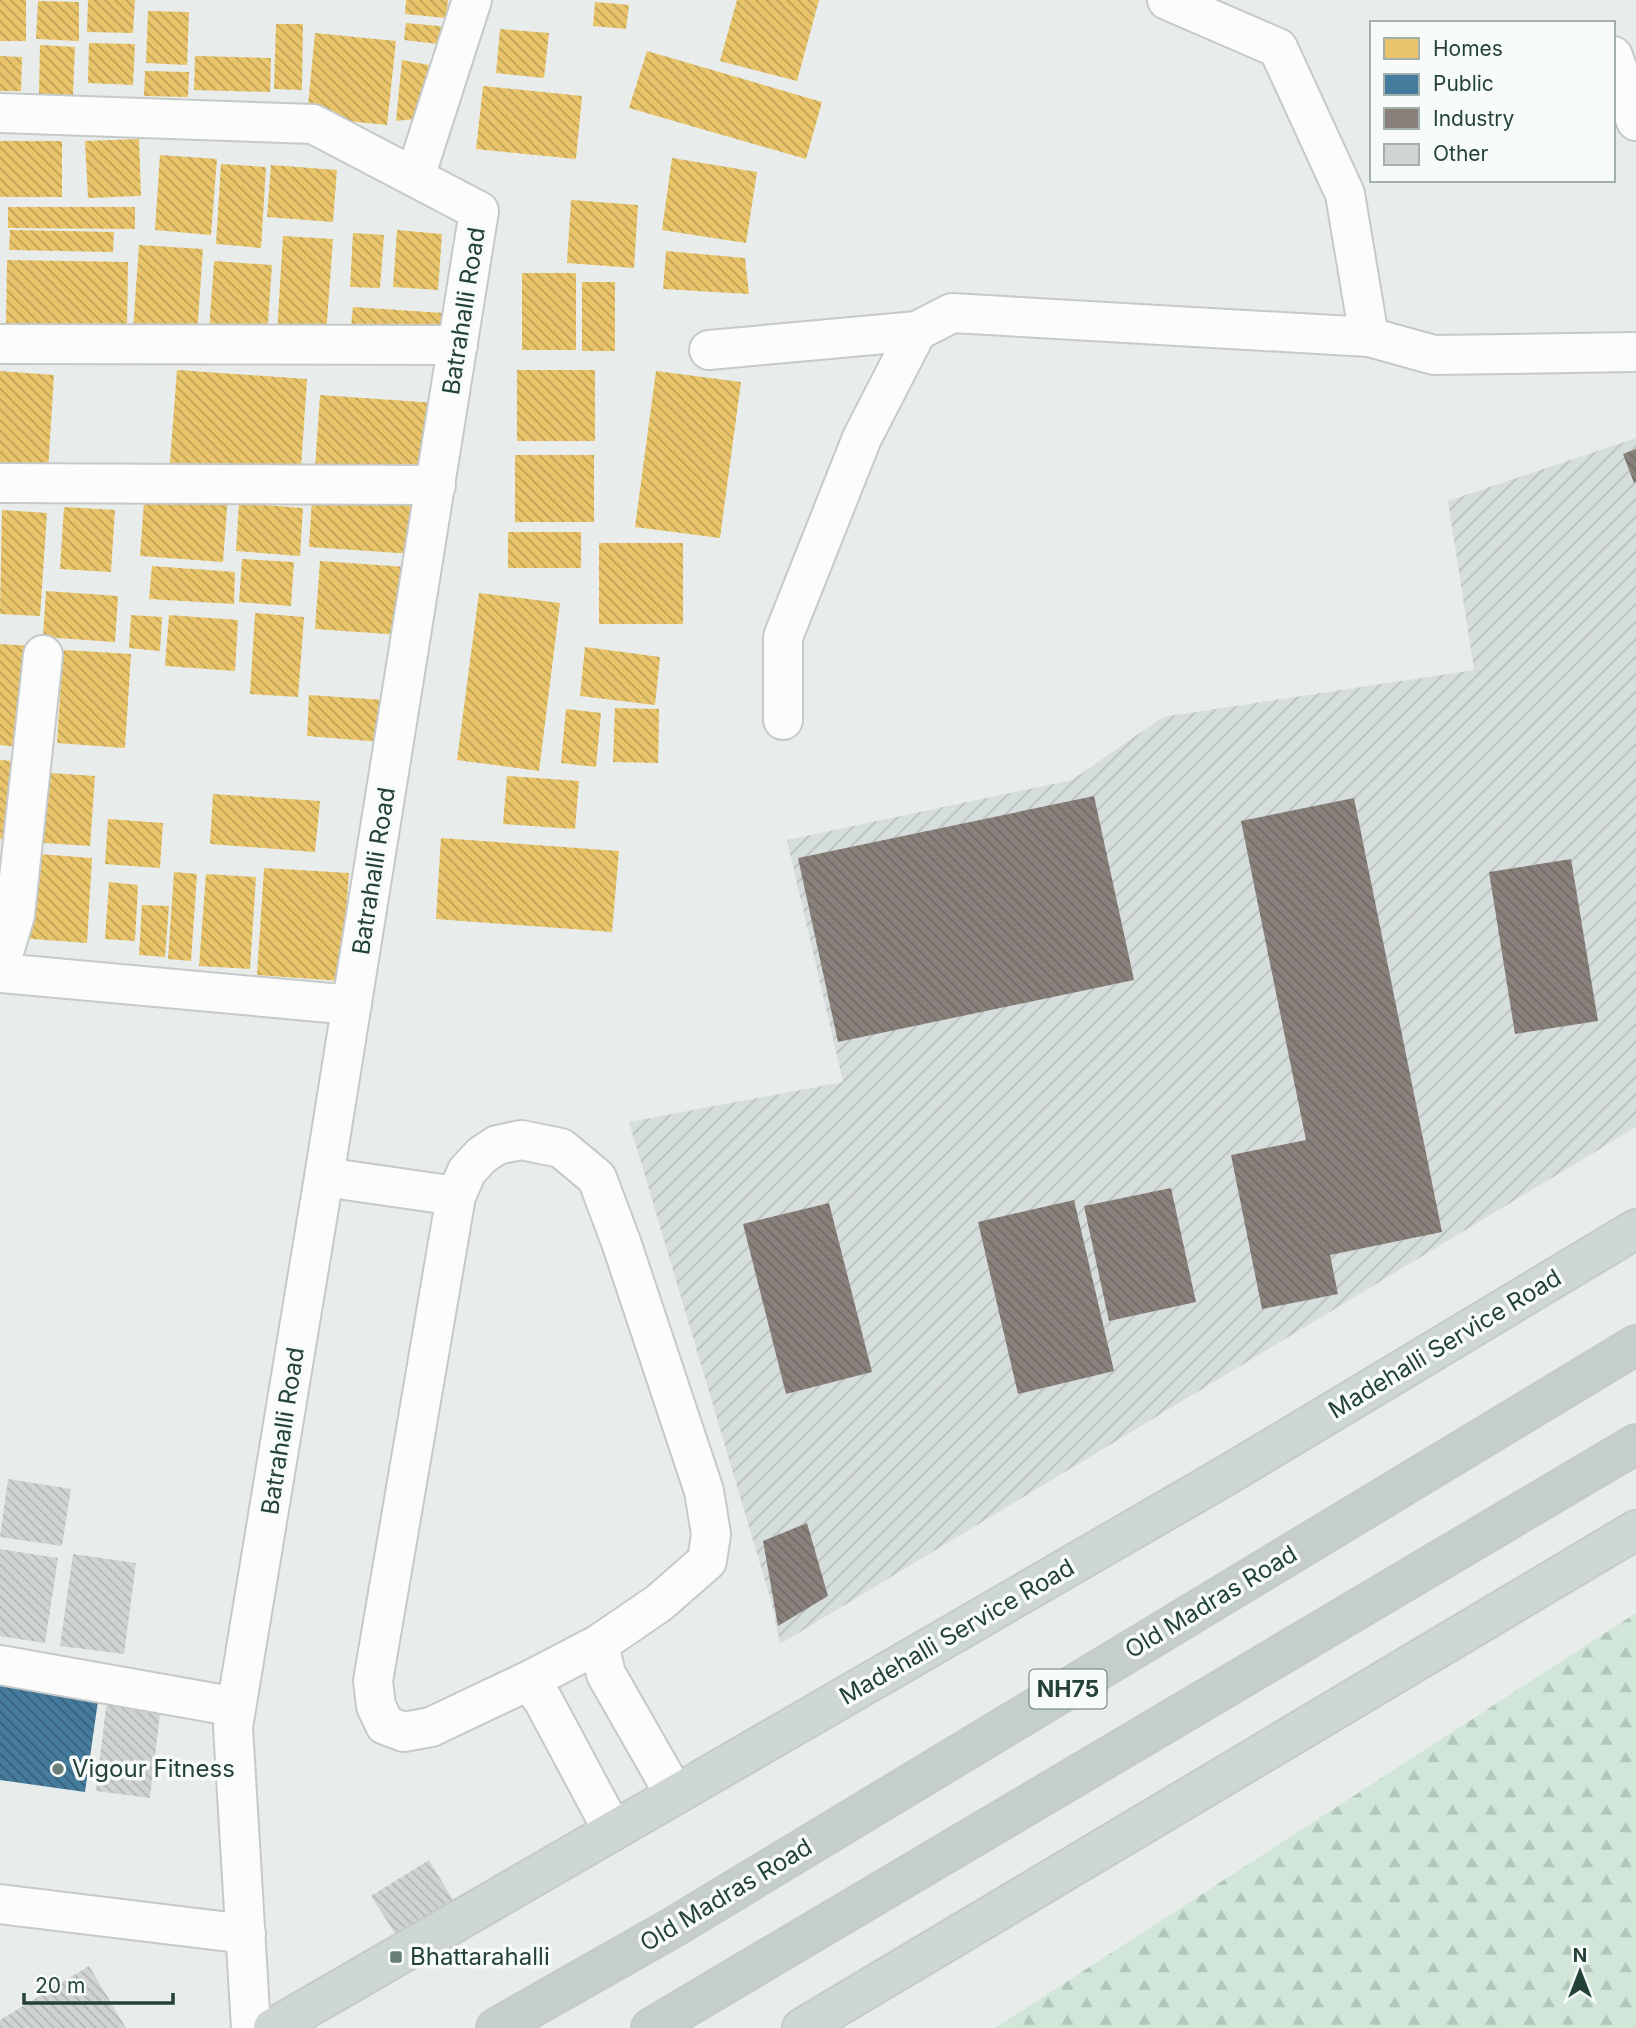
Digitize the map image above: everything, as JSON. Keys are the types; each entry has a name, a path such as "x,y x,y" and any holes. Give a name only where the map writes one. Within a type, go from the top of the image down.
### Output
{"highway":[{"name":"Old Madras Road","path":"496,2028 672,1928 1636,1345"},
{"path":"651,2028 1636,1444"}],"main road":[{"name":"Madehalli Service Road","path":"273,2028 1227,1475 1636,1229"},
{"path":"802,2028 1636,1530"}],"street":[{"path":"415,177 472,0"},
{"path":"1167,0 1278,48 1345,194 1368,337"},
{"path":"1615,62 1636,121"},
{"name":"Batrahalli Road","path":"0,113 313,124 479,211 233,1727 251,2028"},
{"path":"709,349 917,331 952,313 1368,337 1434,355 1636,352"},
{"path":"783,720 783,637 862,438 917,331"},
{"path":"0,344 458,345"},
{"path":"0,483 436,485"},
{"path":"0,967 15,915 43,655"},
{"path":"0,973 352,1005"},
{"path":"521,1140 561,1148 597,1178 704,1490 711,1534 706,1561 659,1603 599,1644 431,1727 404,1732 385,1725 376,1706 373,1681 456,1196 467,1171 482,1155 497,1145 521,1140"},
{"path":"324,1177 456,1196"},
{"path":"599,1644 606,1674 675,1795"},
{"path":"0,1665 236,1707"},
{"path":"528,1681 543,1700 613,1831"},
{"path":"0,1904 246,1934"}],"shaded area":[{"path":"1636,438 1636,1127 780,1644 771,1601 629,1122 843,1082 787,840 1072,780 1163,717 1474,670 1448,501"}],"green space":[{"path":"1636,1613 1636,2028 995,2028"}],"building: Homes":[{"path":"0,0 26,0 26,41 0,41"},
{"path":"88,0 135,0 133,33 87,32"},
{"path":"406,0 448,0 446,18 405,14"},
{"path":"737,0 819,0 797,81 720,61"},
{"path":"38,1 79,2 79,41 36,39"},
{"path":"595,2 629,5 626,29 593,26"},
{"path":"148,11 189,12 187,65 146,63"},
{"path":"406,23 449,27 447,45 404,40"},
{"path":"276,24 303,24 302,90 274,89"},
{"path":"500,29 549,33 544,78 496,73"},
{"path":"315,33 396,41 387,125 307,117"},
{"path":"89,43 135,44 133,85 88,83"},
{"path":"40,45 75,47 73,95 39,94"},
{"path":"647,51 822,102 806,159 629,108"},
{"path":"0,56 22,57 21,91 0,91"},
{"path":"195,56 271,58 270,92 194,90"},
{"path":"402,60 440,67 423,118 396,121"},
{"path":"145,71 189,72 188,97 144,96"},
{"path":"483,86 582,96 576,159 476,149"},
{"path":"139,139 141,196 88,198 85,141"},
{"path":"0,141 62,141 62,197 0,197"},
{"path":"160,155 217,159 211,235 155,230"},
{"path":"672,158 757,172 746,243 662,230"},
{"path":"221,164 266,167 261,248 216,244"},
{"path":"271,165 337,170 333,222 267,217"},
{"path":"571,200 638,205 634,268 567,263"},
{"path":"8,207 135,207 135,229 8,228"},
{"path":"10,230 114,232 113,252 9,250"},
{"path":"397,230 442,234 438,290 393,287"},
{"path":"353,233 384,235 380,288 350,287"},
{"path":"283,236 333,239 326,336 277,333"},
{"path":"139,245 203,249 197,335 133,330"},
{"path":"666,251 745,258 749,294 663,289"},
{"path":"7,260 128,262 127,331 6,331"},
{"path":"214,261 272,265 267,335 209,331"},
{"path":"522,273 576,273 576,350 522,350"},
{"path":"582,282 615,282 615,351 582,351"},
{"path":"353,307 444,313 441,341 350,335"},
{"path":"177,370 307,379 300,484 169,474"},
{"path":"517,370 595,370 595,441 517,441"},
{"path":"0,371 54,375 47,487 0,484"},
{"path":"656,371 741,382 720,538 635,527"},
{"path":"320,395 436,403 431,476 315,469"},
{"path":"515,455 594,455 594,522 515,522"},
{"path":"313,483 419,490 414,554 309,547"},
{"path":"145,488 228,494 223,562 140,556"},
{"path":"239,503 303,508 300,556 236,551"},
{"path":"64,507 115,510 111,572 60,569"},
{"path":"2,510 47,513 40,616 0,614"},
{"path":"508,532 581,532 581,568 508,568"},
{"path":"599,543 683,543 683,624 599,624"},
{"path":"242,559 294,562 291,606 239,602"},
{"path":"320,561 407,567 402,635 315,629"},
{"path":"152,566 235,572 234,604 149,599"},
{"path":"46,591 118,596 115,642 43,637"},
{"path":"479,593 560,603 539,771 457,760"},
{"path":"255,613 304,617 298,697 250,694"},
{"path":"131,615 162,617 160,651 129,648"},
{"path":"169,615 238,620 235,671 165,666"},
{"path":"0,644 36,646 29,748 0,745"},
{"path":"585,647 660,657 655,705 580,696"},
{"path":"63,650 131,654 125,748 57,743"},
{"path":"309,695 384,700 381,742 307,736"},
{"path":"615,708 659,709 658,763 613,762"},
{"path":"566,709 601,713 596,767 561,763"},
{"path":"0,760 25,762 19,840 0,839"},
{"path":"35,772 95,776 90,846 30,842"},
{"path":"507,776 579,781 575,829 503,824"},
{"path":"213,794 320,801 315,852 210,844"},
{"path":"108,819 163,823 160,868 105,864"},
{"path":"441,838 619,851 612,932 436,919"},
{"path":"25,853 92,858 87,943 19,938"},
{"path":"264,868 349,873 341,981 257,975"},
{"path":"174,872 197,874 191,961 168,959"},
{"path":"206,874 256,877 250,969 199,966"},
{"path":"109,882 138,885 135,941 105,939"},
{"path":"142,905 169,906 165,957 139,955"}],"building: Public":[{"path":"0,1681 99,1694 85,1792 0,1780"}],"building: Industry":[{"path":"1636,449 1636,482 1634,483 1623,454"},
{"path":"1094,796 1134,980 838,1042 798,858"},
{"path":"1354,798 1442,1232 1330,1255 1338,1294 1262,1309 1231,1155 1306,1140 1241,821"},
{"path":"1571,859 1598,1021 1515,1034 1489,872"},
{"path":"1171,1188 1196,1302 1109,1321 1084,1206"},
{"path":"1074,1200 1114,1371 1018,1394 978,1222"},
{"path":"829,1203 872,1372 786,1394 743,1224"},
{"path":"807,1523 828,1596 778,1626 763,1541"}],"building: Other":[{"path":"8,1479 71,1489 62,1546 0,1537"},
{"path":"0,1549 58,1558 45,1643 0,1636"},
{"path":"73,1554 136,1563 124,1654 60,1646"},
{"path":"107,1699 161,1705 150,1798 96,1791"},
{"path":"429,1860 453,1900 396,1935 371,1896"},
{"path":"89,1966 126,2028 0,2028 0,2020"}],"place":[{"name":"Vigour Fitness","path":"58,1769"},
{"name":"Bhattarahalli","path":"396,1957"}]}
